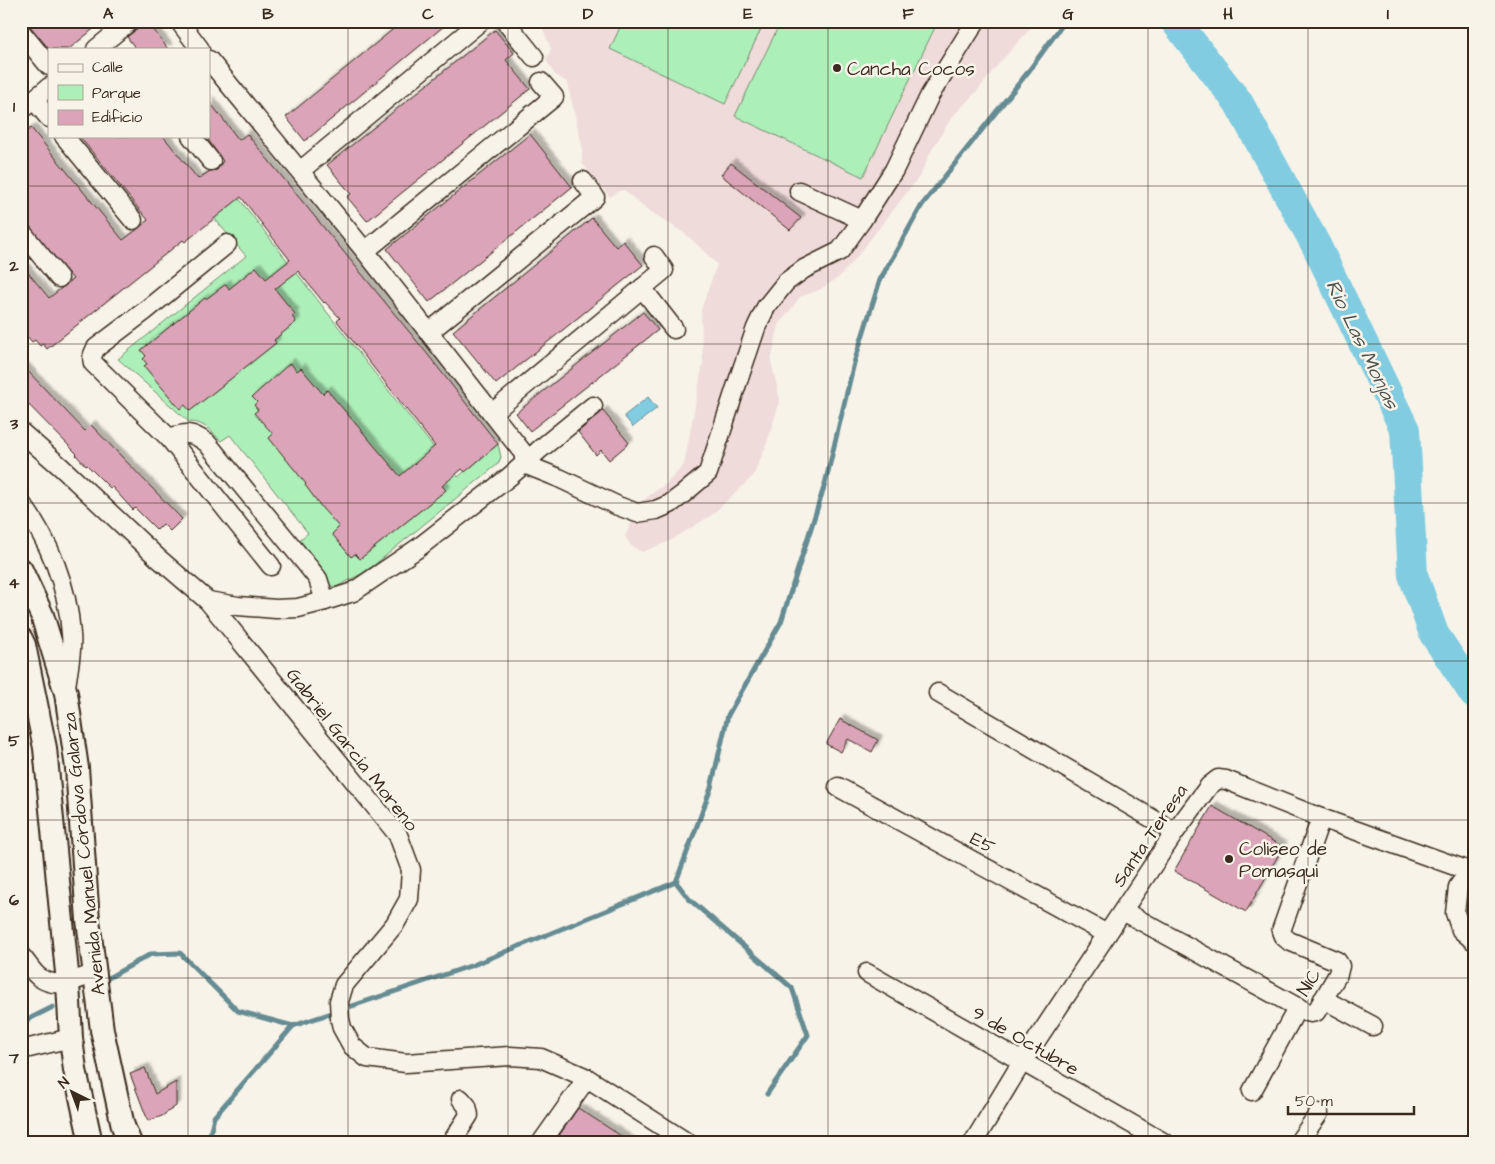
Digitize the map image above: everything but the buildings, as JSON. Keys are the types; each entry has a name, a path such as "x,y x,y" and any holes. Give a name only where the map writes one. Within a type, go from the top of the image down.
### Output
{"main road":[{"name":"Avenida Manuel Córdova Galarza","path":"21,570 42,615 66,693 77,768 88,920 104,1039 122,1126 130,1143"},
{"name":"Avenida Manuel Córdova Galarza","path":"21,639 24,644 45,748 68,983 71,1038 75,1070 91,1143"},
{"path":"61,922 75,928 88,920"}],"street":[{"path":"108,45 130,21"},
{"path":"300,171 481,21"},
{"path":"505,21 534,57"},
{"path":"524,464 618,506 638,512 656,510 676,499 708,473 756,328 766,307 786,282 804,269 840,251 894,170 930,95 976,21"},
{"path":"180,22 199,48"},
{"path":"21,32 48,65"},
{"path":"210,61 429,332 524,454 524,464"},
{"path":"365,251 554,97 541,82"},
{"path":"48,88 28,105 48,117"},
{"path":"66,138 133,220"},
{"path":"193,138 211,161"},
{"path":"429,332 595,197 583,181"},
{"path":"799,191 862,220"},
{"path":"21,231 59,278"},
{"path":"227,244 96,348 92,355 93,363 170,438 271,566"},
{"path":"492,413 664,270 654,256"},
{"path":"642,288 674,329"},
{"path":"208,601 276,609 298,608 325,602 353,592 418,548 524,464 593,406"},
{"name":"Gabriel García Moreno","path":"21,432 62,467 158,558 208,601 398,835 411,870 409,898 395,924 344,985 339,1001 340,1019 342,1028 352,1046 367,1058 406,1062 510,1056 541,1058 587,1078 688,1143"},
{"path":"170,438 184,433 195,434 207,442 308,565 318,579 325,602"},
{"path":"21,502 37,523 57,570 67,603 72,635 66,693"},
{"path":"938,693 1175,832"},
{"name":"Santa Teresa","path":"973,1143 1022,1062 1175,832 1208,786 1218,779 1226,780 1320,818 1469,871 1458,888 1455,914 1461,930 1474,941"},
{"name":"E5","path":"838,787 1107,934"},
{"name":"N1C","path":"1302,1010 1311,1014 1316,1012 1338,974 1340,966 1337,961 1289,941 1283,936 1281,931 1320,818"},
{"path":"1123,911 1302,1010 1252,1090"},
{"path":"21,956 38,977 49,982 68,983 95,973"},
{"name":"9 de Octubre","path":"867,973 1165,1143"},
{"path":"1323,999 1373,1026"},
{"path":"21,1050 71,1038"},
{"path":"541,1143 587,1078"},
{"path":"452,1143 469,1115 461,1099"},
{"path":"1298,1143 1319,1113"}],"shaded area":[{"path":"540,21 1037,21 978,90 952,117 930,153 921,174 856,258 838,278 819,290 800,297 779,325 771,361 780,400 766,446 753,476 713,514 670,541 642,552 631,546 625,536 642,501 667,483 684,465 703,363 701,310 717,264 687,235 642,206 624,190 610,197 582,163 582,145 567,82 555,75 546,60 551,49"}],"green space":[{"path":"623,21 765,21 725,104 610,49"},
{"name":"Cancha Cocos","path":"781,21 938,21 863,177 735,116"},
{"path":"215,168 458,477 498,444 501,457 498,464 373,566 336,587 331,586 298,541 308,533 230,435 221,441 203,425 189,422 118,359 246,256 214,218 202,176"}],"water":[{"path":"648,397 657,408 633,427 624,416"}],"waterway":[{"path":"767,1094 808,1035 792,988 689,899 676,882 711,788 728,715 781,622 825,484 854,363 880,280 922,205 1028,72 1065,21"},
{"name":"Rio Las Monjas","path":"1175,21 1238,102 1317,247 1405,430 1413,575 1434,634 1474,694"},
{"path":"101,982 151,954 180,953 238,1011 293,1026 473,965 676,882"},
{"path":"21,1023 53,1007"},
{"path":"208,1143 214,1117 293,1026"}],"place":[{"name":"Cancha Cocos","path":"837,68"},
{"name":"Coliseo de Pomasqui","path":"1229,859"}]}
